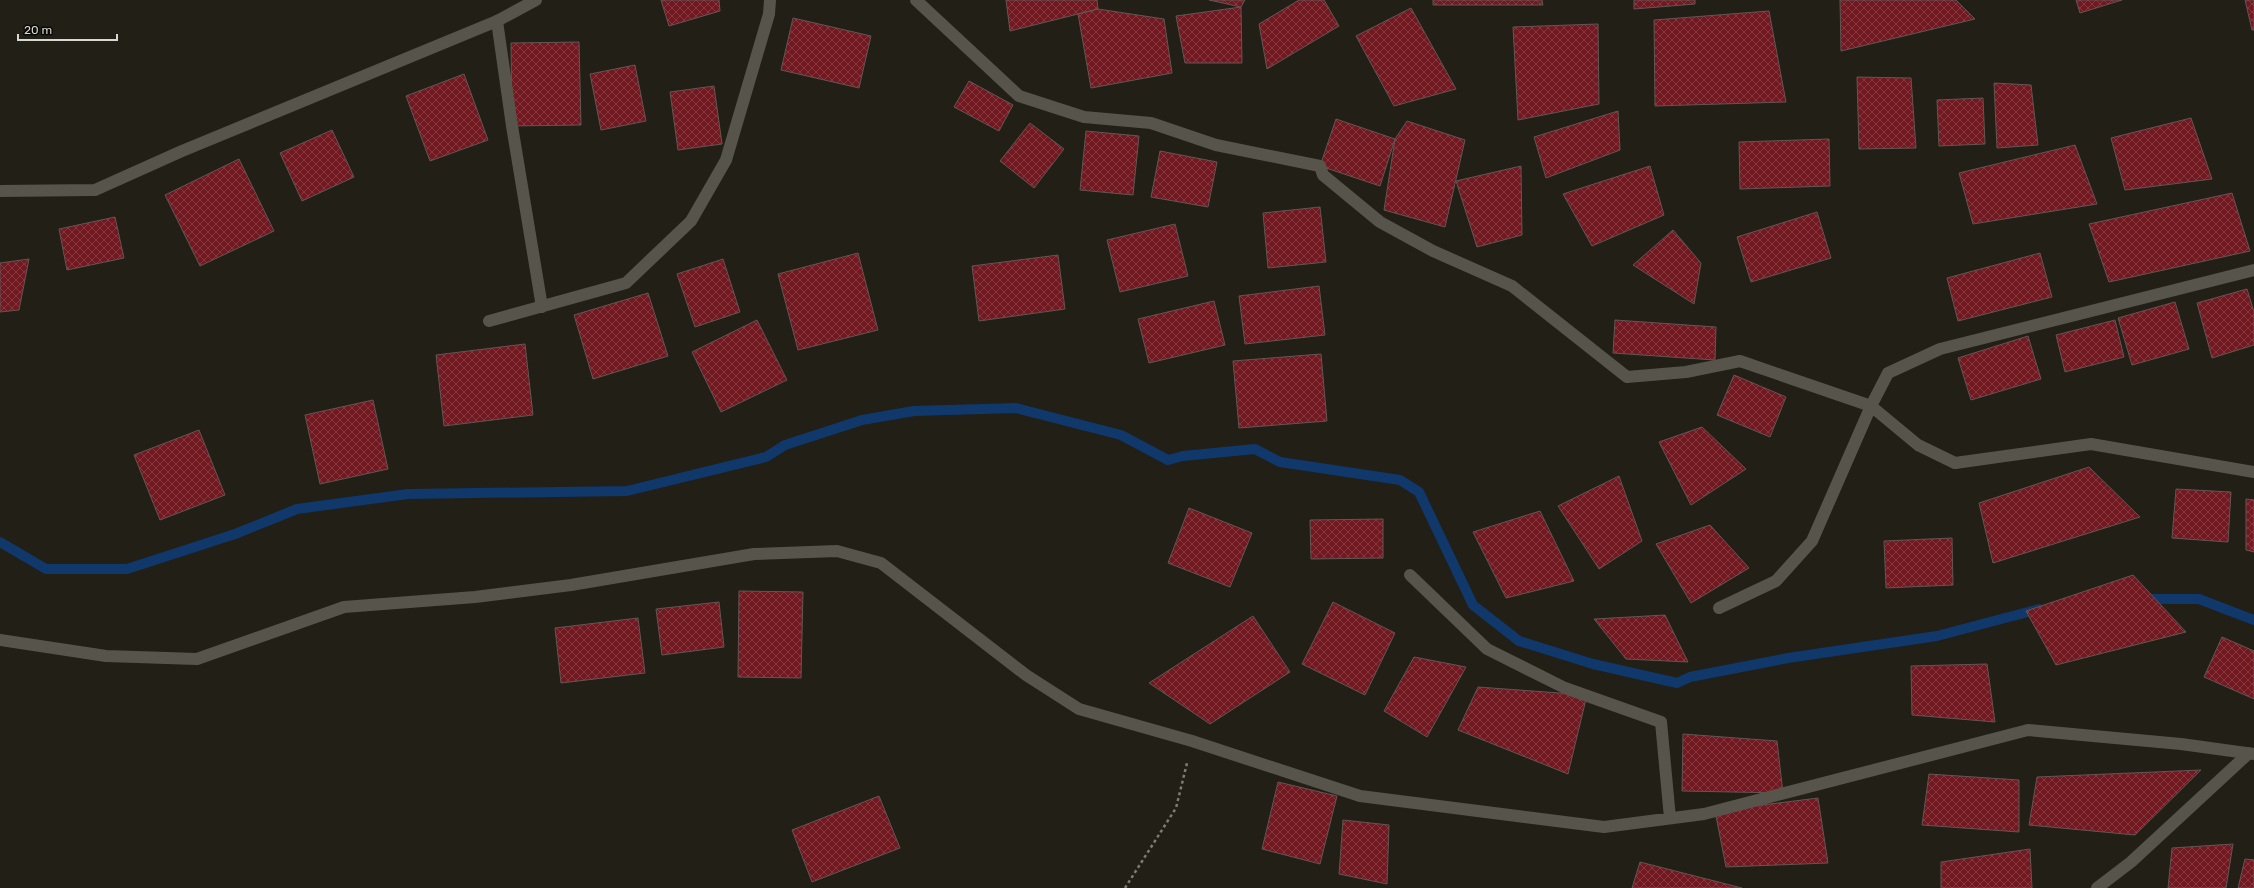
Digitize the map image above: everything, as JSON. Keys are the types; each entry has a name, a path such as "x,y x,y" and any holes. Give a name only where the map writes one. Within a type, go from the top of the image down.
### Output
{"street":[{"path":"0,191 95,190 182,151 497,21 536,0"},
{"path":"489,321 626,283 691,220 726,160 769,14 770,0"},
{"path":"916,0 1019,96 1084,118 1152,124 1216,145 1320,166 1323,175 1380,222 1434,251 1512,286 1626,377 1686,372 1740,361 1870,406 1918,445 1955,463 2091,444 2254,472"},
{"path":"497,21 512,126 542,307"},
{"path":"1719,608 1776,581 1812,541 1870,406 1888,373 1940,349 2254,270"},
{"path":"0,640 106,656 197,659 344,606 475,597 571,585 754,554 837,551 881,563 1026,674 1079,709 1192,741 1360,796 1604,827 1704,814 2028,730 2181,744 2251,754"},
{"path":"1410,575 1487,649 1565,688 1661,722 1670,818"},
{"path":"2098,888 2131,862 2251,754"}],"path":[{"path":"1125,888 1176,808 1192,741"}],"building":[{"path":"661,0 719,0 720,11 669,26"},
{"path":"1006,0 1097,0 1098,9 1010,31"},
{"path":"1209,0 1245,0 1241,7"},
{"path":"1299,0 1324,0 1339,26 1267,69 1259,24"},
{"path":"1433,0 1542,0 1543,5 1433,5"},
{"path":"1634,0 1695,0 1695,4 1634,9"},
{"path":"1840,0 1956,0 1975,19 1841,51"},
{"path":"2076,0 2122,0 2080,13"},
{"path":"2245,0 2254,0 2254,30 2252,30"},
{"path":"1241,7 1242,63 1185,63 1176,16"},
{"path":"1411,8 1456,89 1394,106 1356,36"},
{"path":"1098,9 1164,19 1172,73 1091,88 1078,14"},
{"path":"1769,11 1786,102 1655,106 1654,20"},
{"path":"793,18 871,36 859,88 781,70"},
{"path":"1598,24 1599,104 1518,120 1513,27"},
{"path":"579,42 581,125 512,126 511,43"},
{"path":"635,65 646,121 601,130 590,74"},
{"path":"464,74 488,140 430,161 406,96"},
{"path":"1857,77 1911,78 1916,148 1859,149"},
{"path":"969,81 1013,105 999,131 954,107"},
{"path":"1994,83 2031,85 2038,145 1997,148"},
{"path":"714,86 722,144 678,150 670,92"},
{"path":"1983,98 1985,144 1939,146 1937,100"},
{"path":"1618,111 1620,150 1546,178 1534,137"},
{"path":"2191,118 2212,179 2125,190 2111,138"},
{"path":"1336,119 1395,139 1380,186 1320,166"},
{"path":"1407,121 1465,140 1445,227 1384,210 1395,139"},
{"path":"1030,123 1064,149 1034,188 1000,161"},
{"path":"332,130 354,177 302,201 280,153"},
{"path":"1086,131 1139,136 1133,195 1080,190"},
{"path":"1829,139 1830,186 1740,189 1739,142"},
{"path":"2075,145 2097,204 1973,224 1959,173"},
{"path":"1160,151 1217,162 1208,207 1151,197"},
{"path":"239,159 274,231 200,266 165,195"},
{"path":"1521,166 1522,235 1477,247 1456,181"},
{"path":"1650,166 1664,215 1592,246 1563,194"},
{"path":"2232,193 2250,251 2109,282 2089,224"},
{"path":"1320,207 1326,262 1268,268 1263,213"},
{"path":"1817,212 1831,258 1751,282 1737,237"},
{"path":"115,217 124,258 67,270 59,229"},
{"path":"1175,224 1188,276 1120,292 1107,240"},
{"path":"1673,230 1701,263 1694,304 1633,265"},
{"path":"858,253 878,330 798,350 778,274"},
{"path":"2040,253 2052,297 1958,321 1947,278"},
{"path":"1058,255 1065,309 979,321 972,266"},
{"path":"29,259 19,310 0,312 0,263"},
{"path":"723,259 740,312 695,327 677,274"},
{"path":"1319,286 1325,335 1245,344 1239,296"},
{"path":"2247,289 2254,312 2254,345 2212,358 2197,303"},
{"path":"648,293 668,356 593,379 574,315"},
{"path":"1214,301 1225,345 1149,363 1138,319"},
{"path":"2175,302 2189,349 2132,365 2118,318"},
{"path":"757,320 787,380 721,412 692,352"},
{"path":"1615,320 1716,327 1715,360 1613,353"},
{"path":"2115,320 2124,357 2065,372 2056,335"},
{"path":"2028,336 2041,379 1971,400 1958,358"},
{"path":"525,344 533,415 444,426 436,355"},
{"path":"1321,354 1327,421 1239,428 1233,361"},
{"path":"1734,375 1786,397 1770,437 1717,415"},
{"path":"373,400 388,469 320,484 305,415"},
{"path":"1702,427 1746,469 1691,505 1659,442"},
{"path":"199,430 225,495 160,520 134,455"},
{"path":"2089,467 2140,517 1993,563 1979,503"},
{"path":"1619,476 1642,541 1599,569 1558,506"},
{"path":"2176,489 2231,492 2228,542 2172,538"},
{"path":"2246,499 2254,500 2254,552 2246,550"},
{"path":"1189,508 1252,533 1230,587 1168,563"},
{"path":"1540,511 1574,581 1506,598 1473,532"},
{"path":"1383,519 1383,558 1311,559 1310,520"},
{"path":"1710,525 1749,568 1691,603 1656,544"},
{"path":"1952,538 1953,585 1886,588 1884,541"},
{"path":"2133,575 2186,632 2056,665 2026,611"},
{"path":"739,591 803,592 801,678 738,677"},
{"path":"719,602 724,647 662,655 656,609"},
{"path":"1333,602 1395,633 1365,695 1302,664"},
{"path":"1665,615 1688,662 1626,659 1594,619"},
{"path":"1253,616 1290,672 1210,724 1149,683"},
{"path":"638,618 645,673 561,683 555,628"},
{"path":"2222,637 2254,651 2254,699 2204,677"},
{"path":"1414,657 1466,667 1427,737 1384,711"},
{"path":"1987,664 1995,722 1912,715 1911,666"},
{"path":"1478,687 1587,695 1568,774 1458,730"},
{"path":"1683,734 1777,741 1783,793 1682,791"},
{"path":"2201,770 2135,835 2029,825 2037,777"},
{"path":"1929,774 2019,780 2019,832 1922,825"},
{"path":"1278,782 1337,796 1320,864 1262,849"},
{"path":"879,796 900,848 812,882 792,830"},
{"path":"1818,798 1828,863 1726,867 1715,811"},
{"path":"1343,820 1389,825 1387,884 1339,874"},
{"path":"2233,844 2226,888 2168,888 2172,848"},
{"path":"2030,849 2032,888 1941,888 1941,862"},
{"path":"2245,859 2254,860 2254,888 2238,888"},
{"path":"1640,862 1742,888 1632,888"}],"waterway":[{"path":"0,542 46,569 127,569 235,534 297,509 408,494 627,491 766,457 785,445 862,420 914,411 1016,408 1121,435 1168,460 1183,456 1255,449 1280,462 1400,480 1419,492 1473,605 1519,641 1593,664 1677,683 1690,677 1788,658 1937,636 2039,609"},
{"path":"2142,599 2199,599 2254,620"}]}
